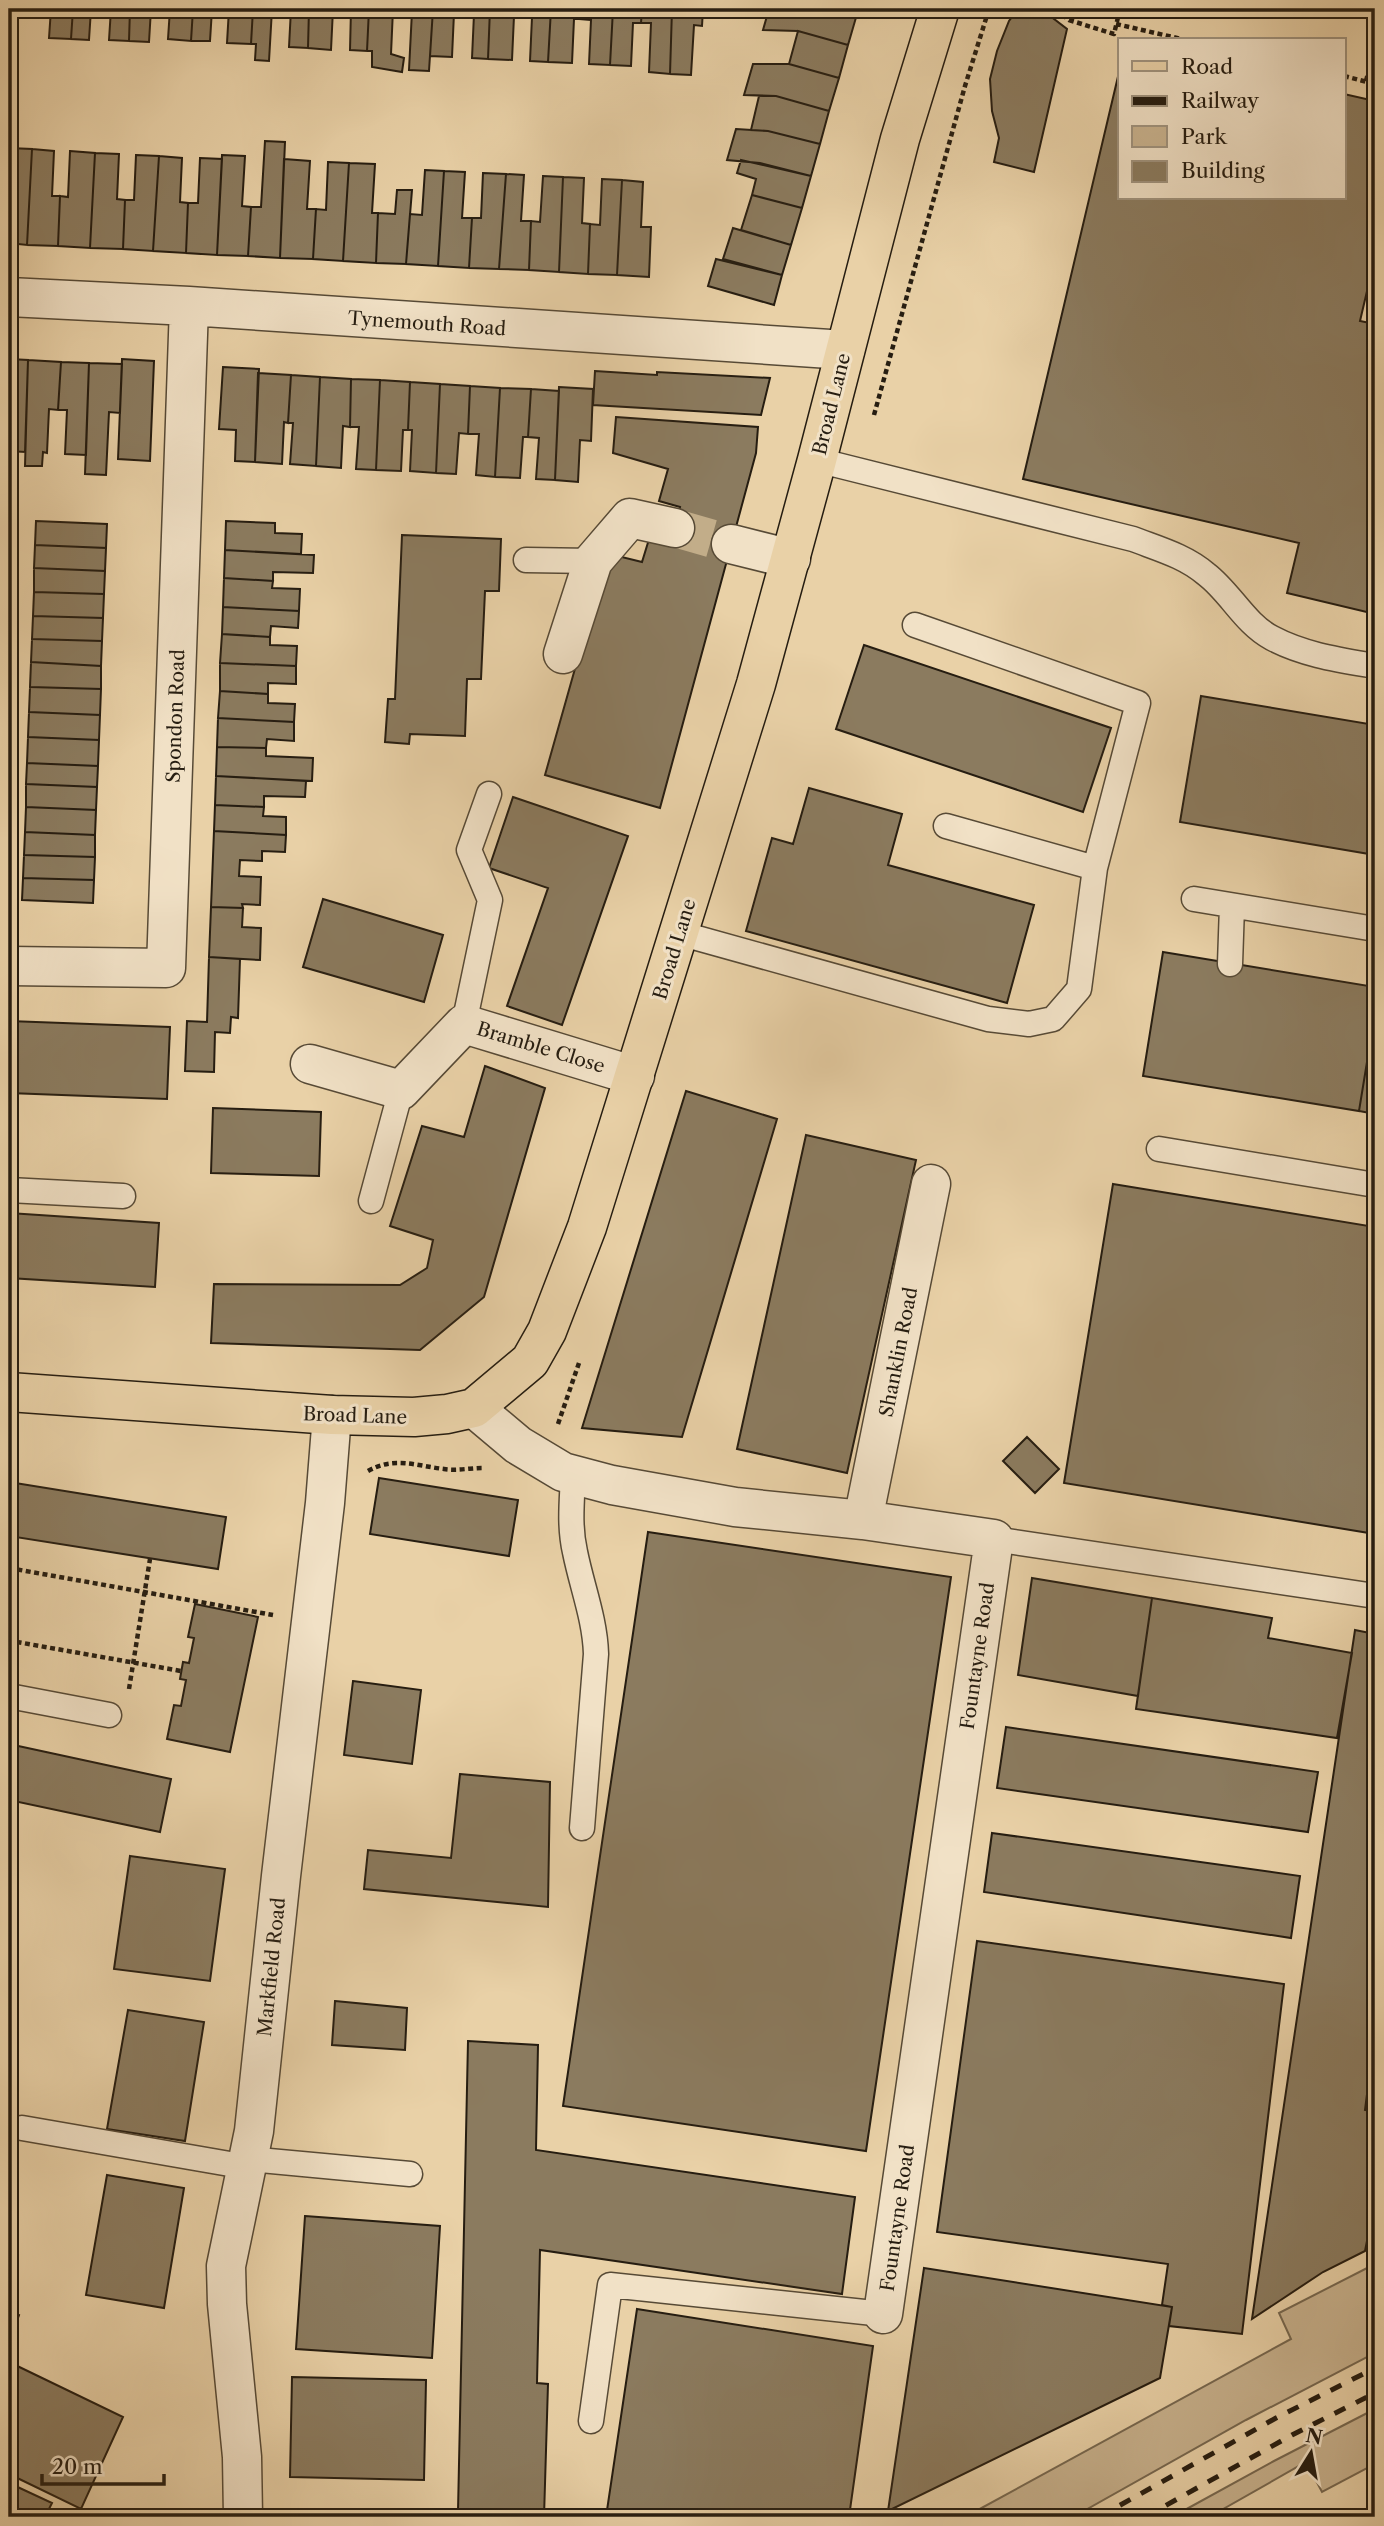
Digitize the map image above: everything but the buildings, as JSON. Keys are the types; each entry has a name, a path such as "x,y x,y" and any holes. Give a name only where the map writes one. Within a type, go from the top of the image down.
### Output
{"main road":[{"name":"Broad Lane","path":"9,1392 332,1415 414,1417 474,1408 530,1361 547,1331 587,1227 756,684 900,139 940,9"}],"street":[{"name":"Tynemouth Road","path":"9,297 189,306 845,350"},
{"name":"Spondon Road","path":"9,967 166,968 189,306"},
{"path":"563,654 593,561 630,518 675,528"},
{"path":"731,544 790,559"},
{"name":"Bramble Close","path":"401,1090 464,1024 635,1076"},
{"path":"310,1064 401,1090"},
{"name":"Shanklin Road","path":"863,1520 931,1184"},
{"path":"474,1408 529,1453 562,1472 612,1485 734,1507 863,1520 993,1539"},
{"name":"Markfield Road","path":"243,2517 242,2457 227,2304 226,2266 254,2131 332,1415"},
{"name":"Fountayne Road","path":"883,2314 993,1539"}],"lane":[{"path":"817,460 1133,539 1181,557 1207,574 1269,637 1312,654 1375,666"},
{"path":"526,560 593,561"},
{"path":"678,933 988,1019 1029,1024 1053,1019 1079,989 1095,868 1138,703 915,625"},
{"path":"464,1024 490,900 469,850 489,794"},
{"path":"946,826 1095,868"},
{"path":"1194,900 1375,929"},
{"path":"1230,964 1232,906"},
{"path":"371,1201 401,1090"},
{"path":"1159,1149 1375,1185"},
{"path":"9,1190 123,1196"},
{"path":"573,1475 570,1520 595,1630 596,1654 582,1828"},
{"path":"993,1539 1375,1596"},
{"path":"9,1696 109,1715"},
{"path":"22,2128 248,2163 410,2174"},
{"path":"591,2421 610,2285 883,2314"}],"path":[{"path":"871,426 965,86 989,9"},
{"path":"1056,9 1069,20 1114,34 1120,9"},
{"path":"1116,24 1177,38"},
{"path":"1366,81 1373,54"},
{"path":"1346,76 1375,84"},
{"path":"365,1473 381,1463 406,1462 447,1470 486,1468"},
{"path":"9,1586 15,1537"},
{"path":"109,1715 124,1720 150,1559"},
{"path":"10,1568 311,1621"},
{"path":"9,1646 17,1643 181,1671"}],"green space":[{"path":"1375,2264 1375,2353 1246,2420 1073,2517 965,2517 1291,2339 1279,2313"},
{"path":"1375,2409 1375,2464 1322,2492 1306,2462 1209,2517 1172,2517 1274,2461"}],"tunnel":[{"path":"675,528 731,544"}],"railway":[{"path":"1099,2517 1276,2418 1375,2368"},
{"path":"1145,2517 1292,2435 1375,2393"}]}
